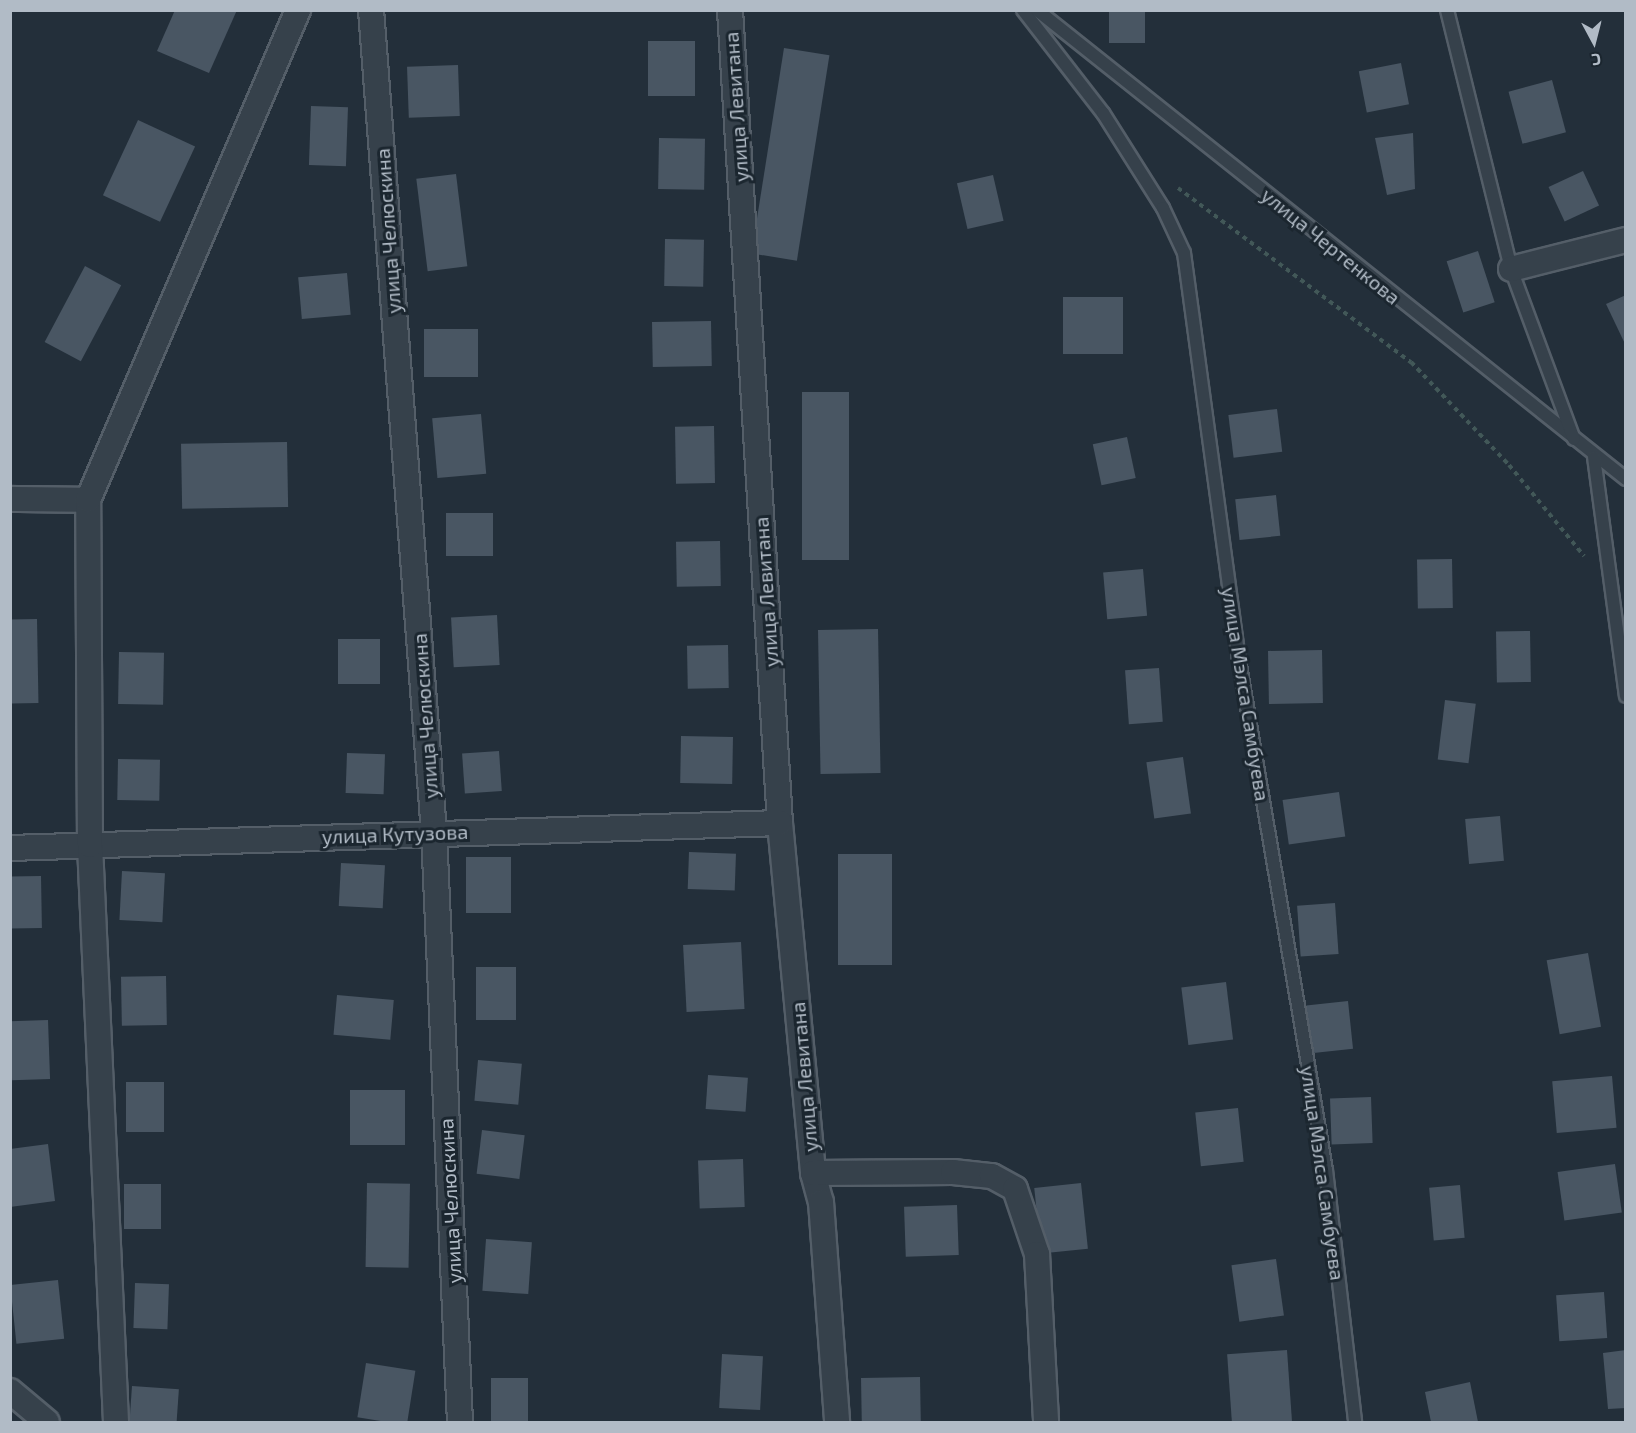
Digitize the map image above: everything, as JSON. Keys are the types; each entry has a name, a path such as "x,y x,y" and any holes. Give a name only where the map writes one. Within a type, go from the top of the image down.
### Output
{"street":[{"path":"116,1422 90,845 88,500 298,10"},
{"name":"улица Челюскина","path":"371,10 434,832 460,1422"},
{"name":"улица Левитана","path":"730,10 780,823 813,1173 821,1202 837,1422"},
{"path":"1511,269 1626,240"},
{"path":"10,499 88,500"},
{"name":"улица Кутузова","path":"10,848 434,832 780,823"},
{"name":"улица Левитана","path":"813,1173 953,1172 992,1176 1015,1189 1037,1254 1046,1422"},
{"path":"10,1391 47,1422"}],"lane":[{"name":"улица Мэлса Самбуева","path":"1023,10 1103,112 1162,208 1184,253 1238,654 1326,1170 1354,1422"},
{"name":"улица Чертенкова","path":"1037,10 1594,457 1626,479"},
{"path":"1448,10 1511,269 1574,440"},
{"path":"1594,457 1626,696"}],"path":[{"path":"1173,183 1411,362 1509,465 1611,586"}],"building":[{"path":"175,10 237,10 209,73 157,51"},
{"path":"1109,10 1145,10 1145,43 1109,43"},
{"path":"648,41 695,41 695,96 648,96"},
{"path":"784,48 829,55 797,261 751,253"},
{"path":"1401,63 1409,104 1367,112 1359,71"},
{"path":"458,65 460,116 409,118 407,67"},
{"path":"1552,80 1566,132 1523,144 1509,92"},
{"path":"311,106 348,107 346,166 309,165"},
{"path":"138,120 195,147 160,222 103,195"},
{"path":"1413,133 1415,189 1387,195 1375,138"},
{"path":"659,138 705,139 704,190 658,189"},
{"path":"1583,171 1599,205 1565,221 1549,187"},
{"path":"456,174 467,266 428,271 416,179"},
{"path":"993,175 1004,221 968,229 957,183"},
{"path":"665,239 704,240 703,287 664,286"},
{"path":"1478,251 1495,302 1463,313 1447,261"},
{"path":"85,266 121,285 81,361 45,342"},
{"path":"347,273 351,315 302,319 298,277"},
{"path":"1626,295 1626,346 1606,304"},
{"path":"1063,297 1123,297 1123,354 1063,354"},
{"path":"711,321 712,366 653,367 652,322"},
{"path":"424,329 478,329 478,377 424,377"},
{"path":"802,392 849,392 849,560 802,560"},
{"path":"1277,409 1282,452 1234,458 1228,415"},
{"path":"481,414 486,474 437,478 432,418"},
{"path":"714,426 715,483 676,484 675,427"},
{"path":"1127,437 1136,478 1101,485 1093,444"},
{"path":"287,442 288,507 182,509 181,444"},
{"path":"1276,495 1280,536 1240,540 1235,499"},
{"path":"446,513 493,513 493,556 446,556"},
{"path":"720,541 721,586 677,587 676,542"},
{"path":"1452,559 1453,608 1418,609 1417,560"},
{"path":"1143,569 1147,616 1107,619 1103,572"},
{"path":"497,615 500,665 454,667 451,617"},
{"path":"10,619 37,619 38,703 11,703"},
{"path":"878,629 881,773 821,774 818,630"},
{"path":"1530,631 1531,682 1497,683 1496,632"},
{"path":"338,639 380,639 380,684 338,684"},
{"path":"728,645 729,688 688,689 687,646"},
{"path":"1322,650 1323,703 1269,704 1268,651"},
{"path":"119,652 164,653 163,705 118,704"},
{"path":"1159,668 1163,722 1129,724 1125,670"},
{"path":"1445,700 1476,704 1468,763 1438,760"},
{"path":"681,736 733,737 732,784 680,783"},
{"path":"499,751 502,791 465,793 462,754"},
{"path":"347,753 385,754 384,794 346,793"},
{"path":"1183,757 1191,813 1154,819 1146,762"},
{"path":"118,759 160,760 159,801 117,800"},
{"path":"1339,792 1345,837 1289,844 1283,800"},
{"path":"1500,816 1504,861 1469,864 1465,819"},
{"path":"689,852 736,854 735,891 688,889"},
{"path":"838,854 892,854 892,965 838,965"},
{"path":"466,857 511,857 511,913 466,913"},
{"path":"341,863 385,865 383,908 339,906"},
{"path":"122,871 165,873 162,922 119,920"},
{"path":"41,876 42,928 11,929 10,877"},
{"path":"1335,903 1339,954 1301,957 1297,906"},
{"path":"741,942 745,1009 687,1012 683,945"},
{"path":"1588,953 1601,1027 1560,1034 1547,960"},
{"path":"476,967 516,967 516,1020 476,1020"},
{"path":"166,976 167,1025 122,1026 121,977"},
{"path":"1226,982 1233,1040 1188,1045 1181,987"},
{"path":"337,995 394,1000 390,1040 334,1035"},
{"path":"1348,1001 1353,1049 1311,1053 1306,1005"},
{"path":"48,1020 50,1079 12,1080 10,1021"},
{"path":"478,1060 522,1064 518,1105 474,1101"},
{"path":"708,1075 748,1078 746,1112 706,1109"},
{"path":"1612,1076 1617,1128 1557,1133 1552,1081"},
{"path":"126,1082 164,1082 164,1132 126,1132"},
{"path":"350,1090 405,1090 405,1145 350,1145"},
{"path":"1371,1097 1373,1143 1332,1144 1330,1098"},
{"path":"1238,1108 1244,1162 1201,1166 1195,1112"},
{"path":"482,1130 525,1135 519,1179 477,1174"},
{"path":"48,1144 55,1201 10,1207 10,1149"},
{"path":"743,1159 745,1207 700,1209 698,1161"},
{"path":"1615,1164 1622,1213 1564,1221 1558,1172"},
{"path":"367,1183 410,1184 409,1268 366,1267"},
{"path":"1081,1183 1088,1249 1041,1254 1034,1188"},
{"path":"124,1184 161,1184 161,1229 124,1229"},
{"path":"1460,1185 1465,1238 1434,1241 1429,1188"},
{"path":"957,1205 959,1255 906,1257 904,1207"},
{"path":"486,1239 532,1242 528,1294 482,1291"},
{"path":"1276,1259 1284,1315 1239,1322 1231,1265"},
{"path":"58,1280 64,1339 16,1344 10,1285"},
{"path":"135,1283 169,1284 167,1329 133,1328"},
{"path":"1604,1292 1607,1338 1559,1341 1556,1295"},
{"path":"1287,1350 1292,1422 1232,1422 1227,1354"},
{"path":"1626,1350 1626,1408 1608,1409 1603,1353"},
{"path":"722,1354 763,1356 760,1410 719,1408"},
{"path":"366,1363 415,1371 407,1422 387,1422 357,1417"},
{"path":"920,1377 921,1422 862,1422 861,1378"},
{"path":"491,1378 528,1378 528,1421 491,1421"},
{"path":"1470,1382 1478,1422 1431,1422 1425,1392"},
{"path":"132,1386 179,1389 177,1422 129,1422"}]}
